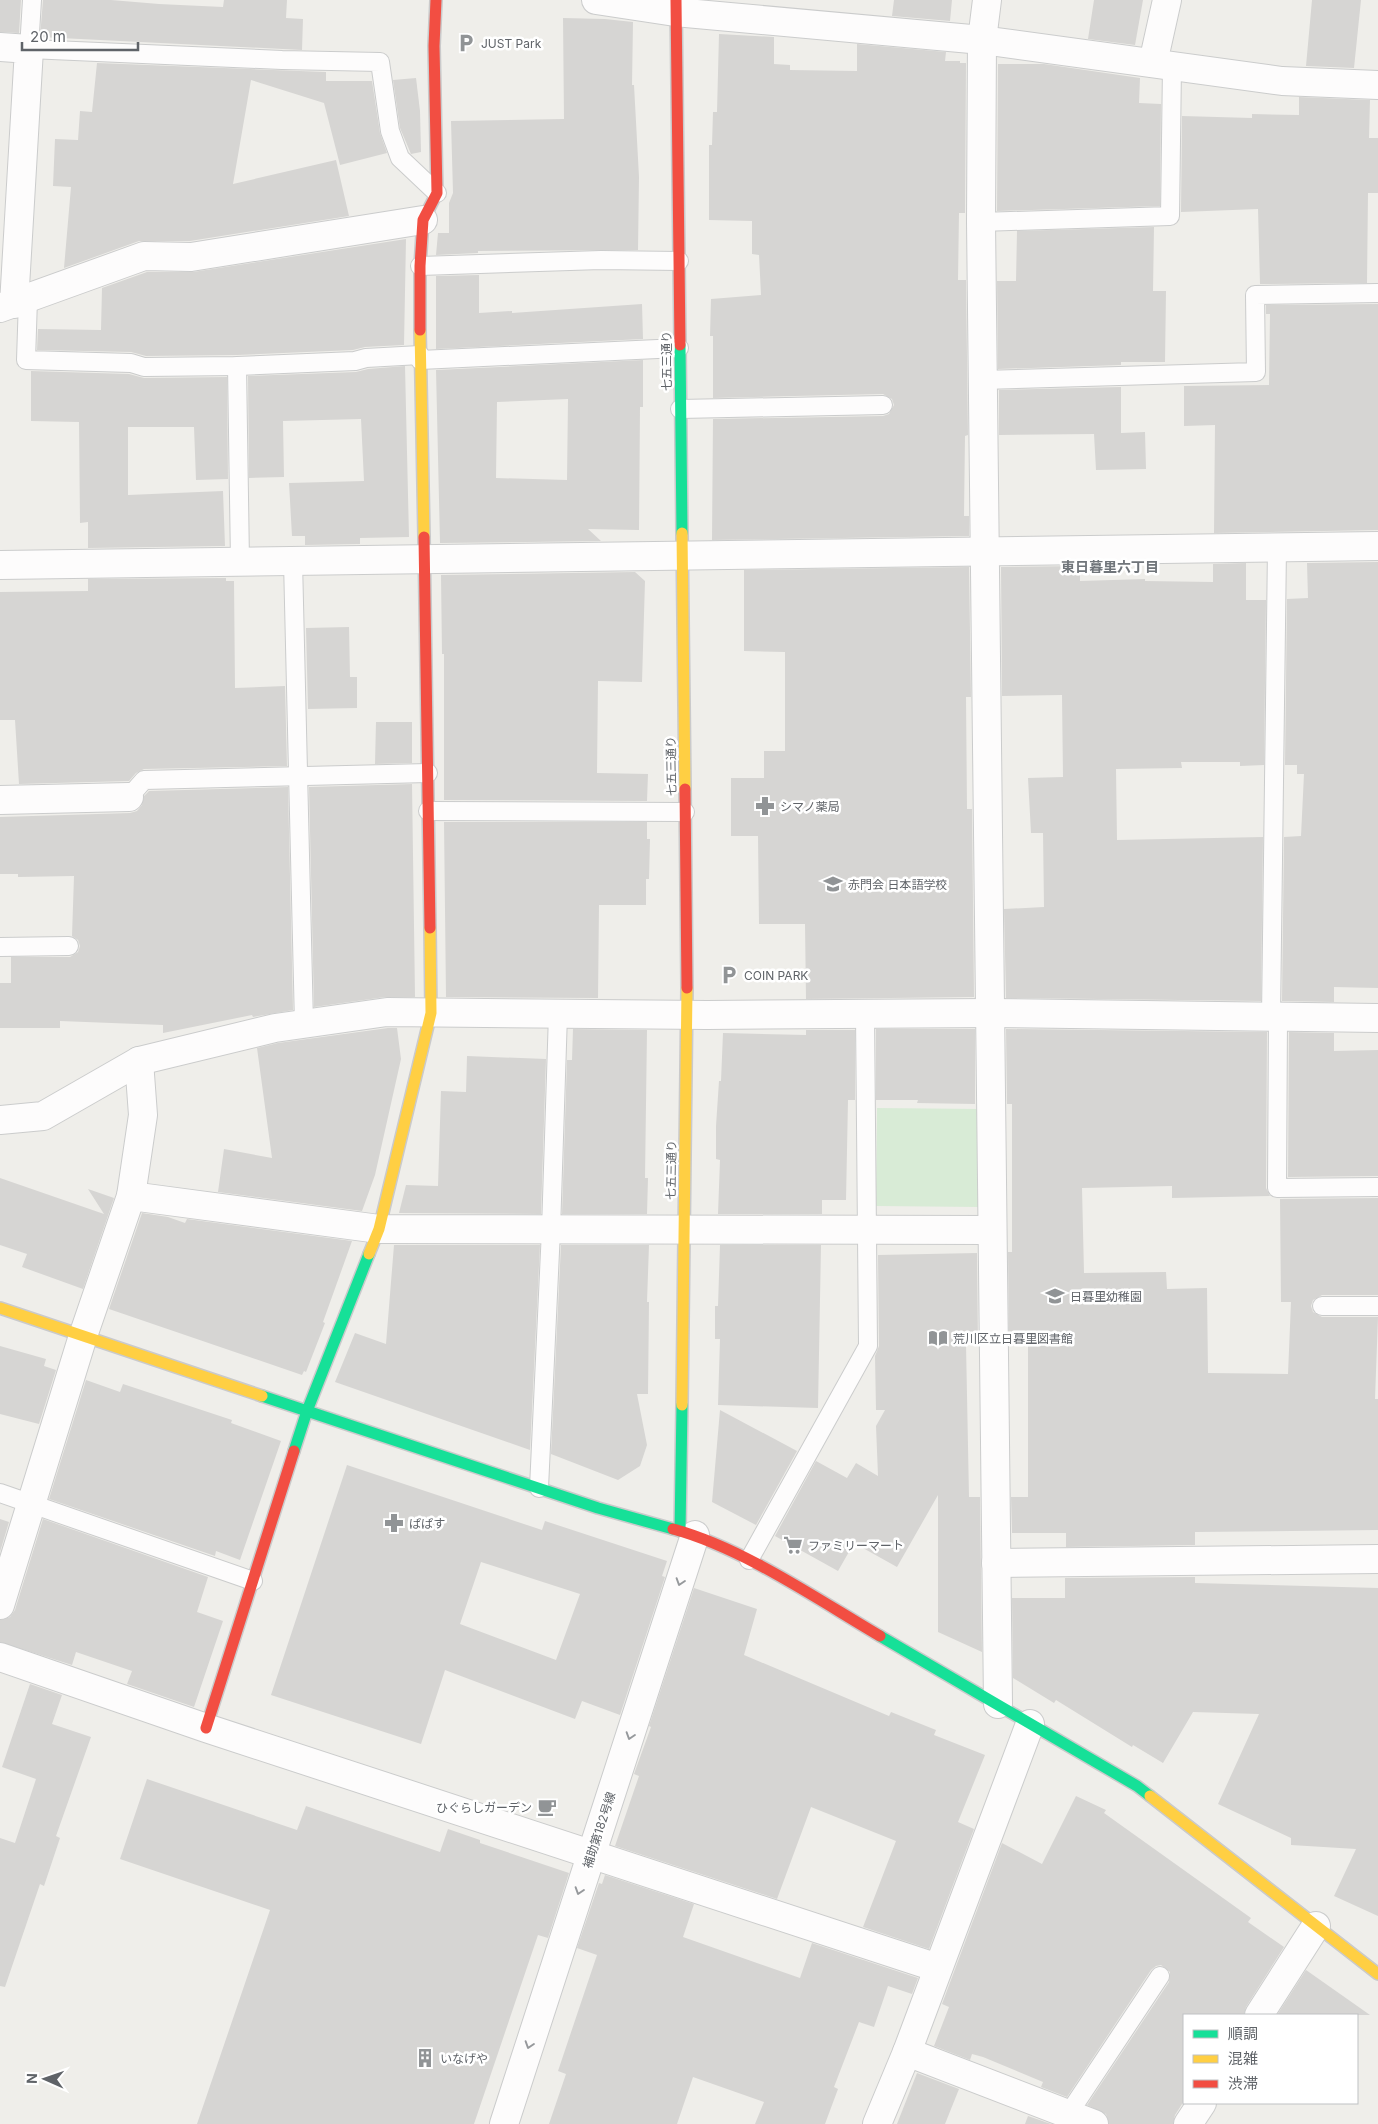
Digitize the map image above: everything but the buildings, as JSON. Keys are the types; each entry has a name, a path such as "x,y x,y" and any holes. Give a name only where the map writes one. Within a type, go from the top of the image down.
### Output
{"street":[{"path":"206,1728 307,1411 379,1229 431,1013 420,266 423,220 437,193 434,46 436,0"},
{"path":"596,0 675,6 982,40 1282,81 1378,85"},
{"path":"987,0 982,40 982,380 998,1704"},
{"path":"1163,65 1167,0"},
{"name":"七五三通り","path":"675,6 687,1015 684,1230 688,1533"},
{"path":"0,47 29,49 14,304 144,256 191,256 423,220"},
{"path":"0,565 1378,546"},
{"path":"0,800 128,797"},
{"path":"0,1120 43,1116 139,1061 275,1028 387,1012 687,1015 990,1013 1378,1018"},
{"path":"0,1605 83,1336 132,1196 143,1115 139,1061"},
{"path":"132,1196 379,1229 992,1230"},
{"path":"0,1308 598,1508 688,1533 749,1560 1137,1786 1378,1974"},
{"name":"補助第182号線","path":"504,2124 591,1854 688,1533"},
{"path":"996,1563 1378,1559"},
{"path":"0,1657 206,1728 938,1968"},
{"path":"877,2124 907,2052 1030,1724"},
{"path":"1259,2014 1316,1926"},
{"path":"907,2052 1094,2124"},
{"path":"1188,2124 1201,2104"}],"lane":[{"path":"32,0 29,49 282,60 380,62 390,131 400,158 437,193"},
{"path":"981,222 1170,216 1163,65"},
{"path":"420,266 602,260 679,261"},
{"path":"982,380 1256,372 1255,295 1378,293"},
{"path":"14,304 26,360 131,363 144,367 237,366 355,361 366,358 679,348"},
{"path":"237,366 240,562"},
{"path":"680,409 883,405"},
{"path":"1276,547 1274,1016 1277,1188 1378,1187"},
{"path":"293,561 304,1024"},
{"path":"128,797 144,780 428,773"},
{"path":"428,811 685,812"},
{"path":"0,947 69,946"},
{"path":"539,1488 551,1230 558,1014"},
{"path":"749,1560 868,1346 865,1014"},
{"path":"1322,1306 1378,1306"},
{"path":"0,1493 253,1581"},
{"path":"1068,2113 1160,1976"}],"green space":[{"path":"877,1108 980,1109 979,1207 876,1206"}],"traffic: fast":[{"path":"680,345 682,533"},
{"path":"294,1451 307,1411 369,1254"},
{"path":"262,1396 598,1508 673,1529"},
{"path":"680,1531 682,1405"},
{"path":"880,1636 1137,1786 1150,1796"}],"traffic: slow":[{"path":"420,330 424,537"},
{"path":"682,533 685,789"},
{"path":"369,1254 379,1229 431,1013 430,928"},
{"path":"682,1405 687,988"},
{"path":"0,1308 262,1396"},
{"path":"1150,1796 1378,1974"}],"traffic: jam":[{"path":"420,330 420,266 423,220 437,193 434,46 436,0"},
{"path":"676,0 680,345"},
{"path":"424,537 430,928"},
{"path":"685,789 687,988"},
{"path":"206,1728 294,1451"},
{"path":"673,1529 753,1561 880,1636"}],"place":[{"name":"JUST Park","path":"466,43"},
{"name":"シマノ薬局","path":"765,806"},
{"name":"赤門会 日本語学校","path":"833,884"},
{"name":"COIN PARK","path":"729,975"},
{"name":"日暮里幼稚園","path":"1055,1296"},
{"name":"荒川区立日暮里図書館","path":"938,1338"},
{"name":"ぱぱす","path":"394,1523"},
{"name":"ファミリーマート","path":"793,1545"},
{"name":"ひぐらしガーデン","path":"547,1807"},
{"name":"いなげや","path":"425,2058"}],"district":[{"name":"東日暮里六丁目","path":"1110,566"}]}
